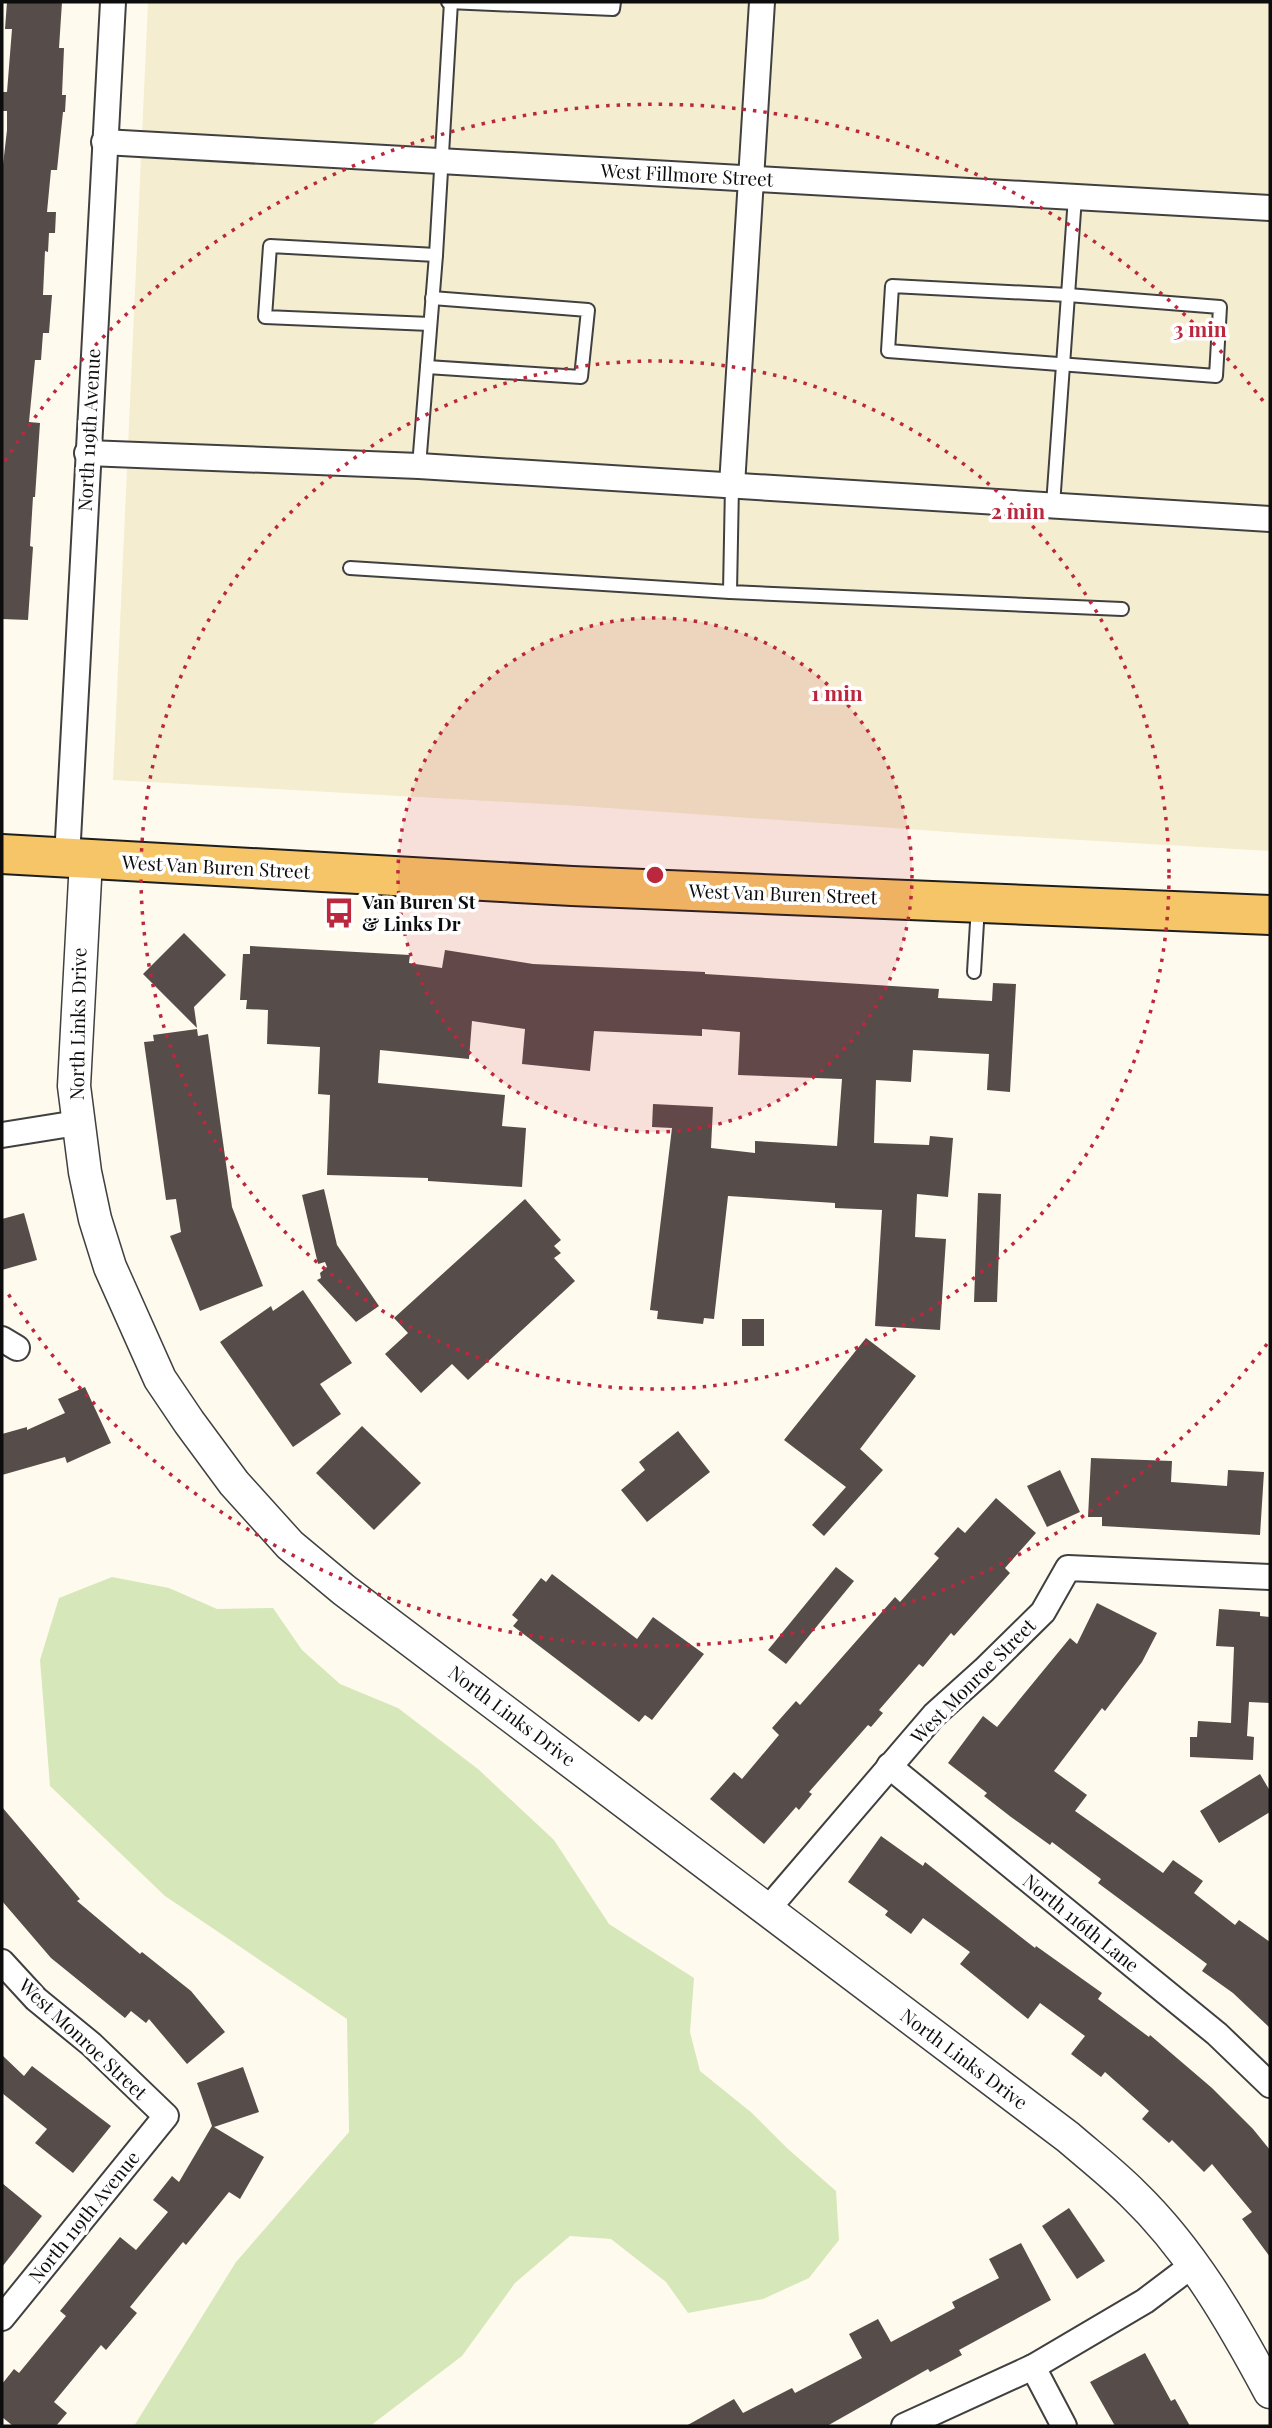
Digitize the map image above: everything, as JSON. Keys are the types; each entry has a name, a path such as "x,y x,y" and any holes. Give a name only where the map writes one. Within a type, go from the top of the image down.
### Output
{"main road":[{"name":"West Van Buren Street","path":"2,854 572,886 1270,915"}],"street":[{"name":"North 119th Avenue","path":"76,859 88,453 113,2"},
{"path":"732,485 762,2"},
{"name":"West Fillmore Street","path":"104,142 1270,208"},
{"path":"88,453 419,466 1270,519"},
{"name":"North Links Drive","path":"76,859 74,1058 78,1123 95,1219 110,1267 160,1379 188,1422 234,1483 290,1545 344,1590 1068,2137 1134,2194 1194,2264 1270,2392"},
{"path":"2,1135 78,1123"},
{"name":"West Monroe Street","path":"767,1910 934,1715 1042,1612 1068,1569 1270,1577"},
{"name":"North 116th Lane","path":"889,1766 1217,2034 1270,2085"},
{"name":"West Monroe Street","path":"2,1962 36,1999 91,2044 166,2116"},
{"name":"North 119th Avenue","path":"2,2318 166,2116"},
{"path":"904,2426 1033,2367 1145,2301 1194,2264"},
{"path":"1033,2367 1064,2426"}],"lane":[{"path":"419,466 436,255 450,2 613,9 614,2"},
{"path":"1053,505 1075,197"},
{"path":"430,324 265,317 271,246 436,255"},
{"path":"892,286 1068,295 1220,307 1216,376 888,351 892,286"},
{"path":"427,367 581,377 587,310 432,298"},
{"path":"730,592 732,485"},
{"path":"350,568 730,592 1122,609"},
{"path":"974,972 978,902"}],"shaded area":[{"path":"148,2 1270,2 1270,851 579,806 113,780"}],"green space":[{"path":"112,1577 169,1588 217,1609 273,1608 302,1650 340,1684 398,1708 478,1769 554,1840 609,1924 694,1978 690,2032 700,2071 752,2113 836,2191 839,2240 809,2278 763,2299 688,2313 666,2282 611,2239 570,2236 515,2283 462,2356 370,2426 134,2426 236,2262 349,2132 347,2019 165,1896 50,1786 40,1660 59,1598"}],"building":[{"path":"7,2 62,2 59,48 64,48 62,95 66,95 57,170 51,170 47,212 56,212 55,233 49,233 48,252 45,251 43,295 52,295 49,333 43,333 41,360 35,360 29,422 40,423 30,546 33,547 28,620 2,619 2,173 7,111 2,111 2,92 7,92 12,29 5,29"},
{"path":"184,933 226,975 194,1007 197,1028 143,974"},
{"path":"250,946 410,955 409,963 442,968 445,950 533,964 705,972 939,989 938,998 992,1001 993,983 1016,984 1010,1092 987,1090 989,1054 913,1050 911,1082 876,1080 874,1143 929,1145 930,1136 953,1138 948,1197 917,1194 915,1237 946,1239 940,1330 875,1326 882,1210 835,1208 835,1203 728,1196 714,1319 704,1318 703,1324 657,1319 658,1311 650,1310 672,1128 652,1127 653,1104 713,1107 711,1148 755,1153 755,1141 837,1146 842,1079 738,1075 740,1032 702,1029 702,1036 594,1031 590,1071 522,1064 525,1029 472,1021 469,1059 380,1050 378,1083 505,1095 502,1126 526,1128 522,1187 428,1181 428,1178 327,1175 330,1095 318,1094 320,1047 267,1044 268,1010 246,1009 247,1000 240,1000 243,954 250,954"},
{"path":"197,1029 198,1036 208,1034 232,1207 263,1286 200,1311 170,1236 181,1232 176,1199 166,1200 144,1042 154,1041 153,1035"},
{"path":"324,1189 337,1245 379,1306 356,1322 317,1280 327,1267 325,1262 318,1264 302,1195"},
{"path":"978,1193 1001,1194 997,1302 974,1302"},
{"path":"525,1199 561,1240 554,1246 561,1253 554,1258 575,1281 468,1380 452,1364 421,1393 385,1354 408,1333 394,1318"},
{"path":"24,1213 37,1260 2,1270 2,1219"},
{"path":"303,1290 352,1363 320,1384 341,1414 293,1447 220,1342 271,1306 273,1311"},
{"path":"742,1319 764,1319 764,1346 742,1346"},
{"path":"866,1338 916,1376 860,1449 883,1470 824,1536 812,1525 846,1487 784,1440"},
{"path":"85,1387 111,1443 67,1463 65,1457 2,1475 2,1434 27,1427 27,1430 65,1413 58,1399"},
{"path":"362,1426 421,1483 374,1530 316,1473"},
{"path":"678,1431 710,1472 647,1522 621,1490 645,1470 639,1462"},
{"path":"1091,1458 1172,1461 1171,1482 1227,1486 1228,1470 1264,1472 1260,1535 1102,1526 1102,1517 1088,1517"},
{"path":"1060,1470 1080,1512 1047,1527 1027,1486"},
{"path":"996,1498 1036,1533 1005,1568 1010,1573 954,1636 951,1633 923,1667 919,1664 879,1710 883,1713 871,1727 868,1725 809,1792 812,1794 799,1810 796,1807 764,1844 710,1799 734,1772 742,1779 779,1735 772,1728 796,1701 800,1705 895,1597 900,1602 939,1558 934,1554 958,1527 965,1533"},
{"path":"836,1567 854,1581 786,1664 768,1650"},
{"path":"552,1574 637,1639 653,1617 704,1654 652,1720 645,1715 639,1722 513,1626 518,1620 512,1615 541,1578 546,1582"},
{"path":"1097,1603 1157,1633 1142,1662 1105,1711 1102,1708 1054,1771 1087,1795 1075,1811 1163,1873 1173,1860 1203,1881 1194,1893 1235,1925 1239,1920 1270,1942 1270,2028 1233,1993 1202,1971 1207,1964 1098,1883 1101,1879 1052,1842 1050,1845 1011,1817 984,1796 987,1793 948,1763 983,1716 997,1727 1070,1638 1077,1644"},
{"path":"1219,1609 1260,1612 1260,1616 1270,1617 1270,1703 1249,1702 1247,1736 1254,1737 1253,1760 1190,1757 1190,1737 1197,1737 1198,1721 1231,1723 1234,1647 1216,1646"},
{"path":"1260,1774 1270,1791 1270,1812 1219,1843 1200,1811"},
{"path":"2,1807 80,1899 77,1901 140,1954 142,1952 191,1991 225,2032 187,2064 149,2019 146,2023 131,2011 125,2018 51,1958 2,1901"},
{"path":"881,1836 923,1866 925,1862 1035,1948 1036,1946 1102,1993 1098,1999 1149,2037 1150,2035 1212,2088 1253,2129 1270,2150 1270,2257 1242,2219 1252,2212 1212,2164 1204,2172 1172,2140 1169,2143 1142,2119 1149,2111 1105,2072 1101,2077 1071,2054 1085,2036 1040,2003 1028,2019 960,1964 970,1952 923,1918 911,1934 885,1915 888,1911 848,1882"},
{"path":"2,2055 24,2076 32,2066 111,2126 73,2173 35,2143 47,2129 2,2093"},
{"path":"243,2067 259,2112 214,2127 264,2157 240,2199 229,2192 186,2245 183,2242 130,2307 137,2313 106,2350 101,2345 54,2402 67,2413 56,2426 13,2426 2,2417 2,2384 14,2369 19,2373 66,2316 60,2311 120,2237 136,2250 168,2212 153,2200 172,2176 179,2182 212,2126 197,2083"},
{"path":"2,2183 42,2216 2,2267"},
{"path":"1069,2208 1105,2261 1077,2279 1042,2226"},
{"path":"1021,2243 1051,2300 959,2350 962,2355 930,2372 928,2369 827,2426 686,2426 734,2399 743,2413 792,2388 795,2393 862,2358 849,2334 878,2319 891,2342 955,2308 952,2302 999,2278 989,2259"},
{"path":"1145,2353 1171,2401 1175,2399 1190,2426 1115,2426 1090,2382"}],"place":[{"name":"Van Buren St & Links Dr","path":"339,913"}]}
